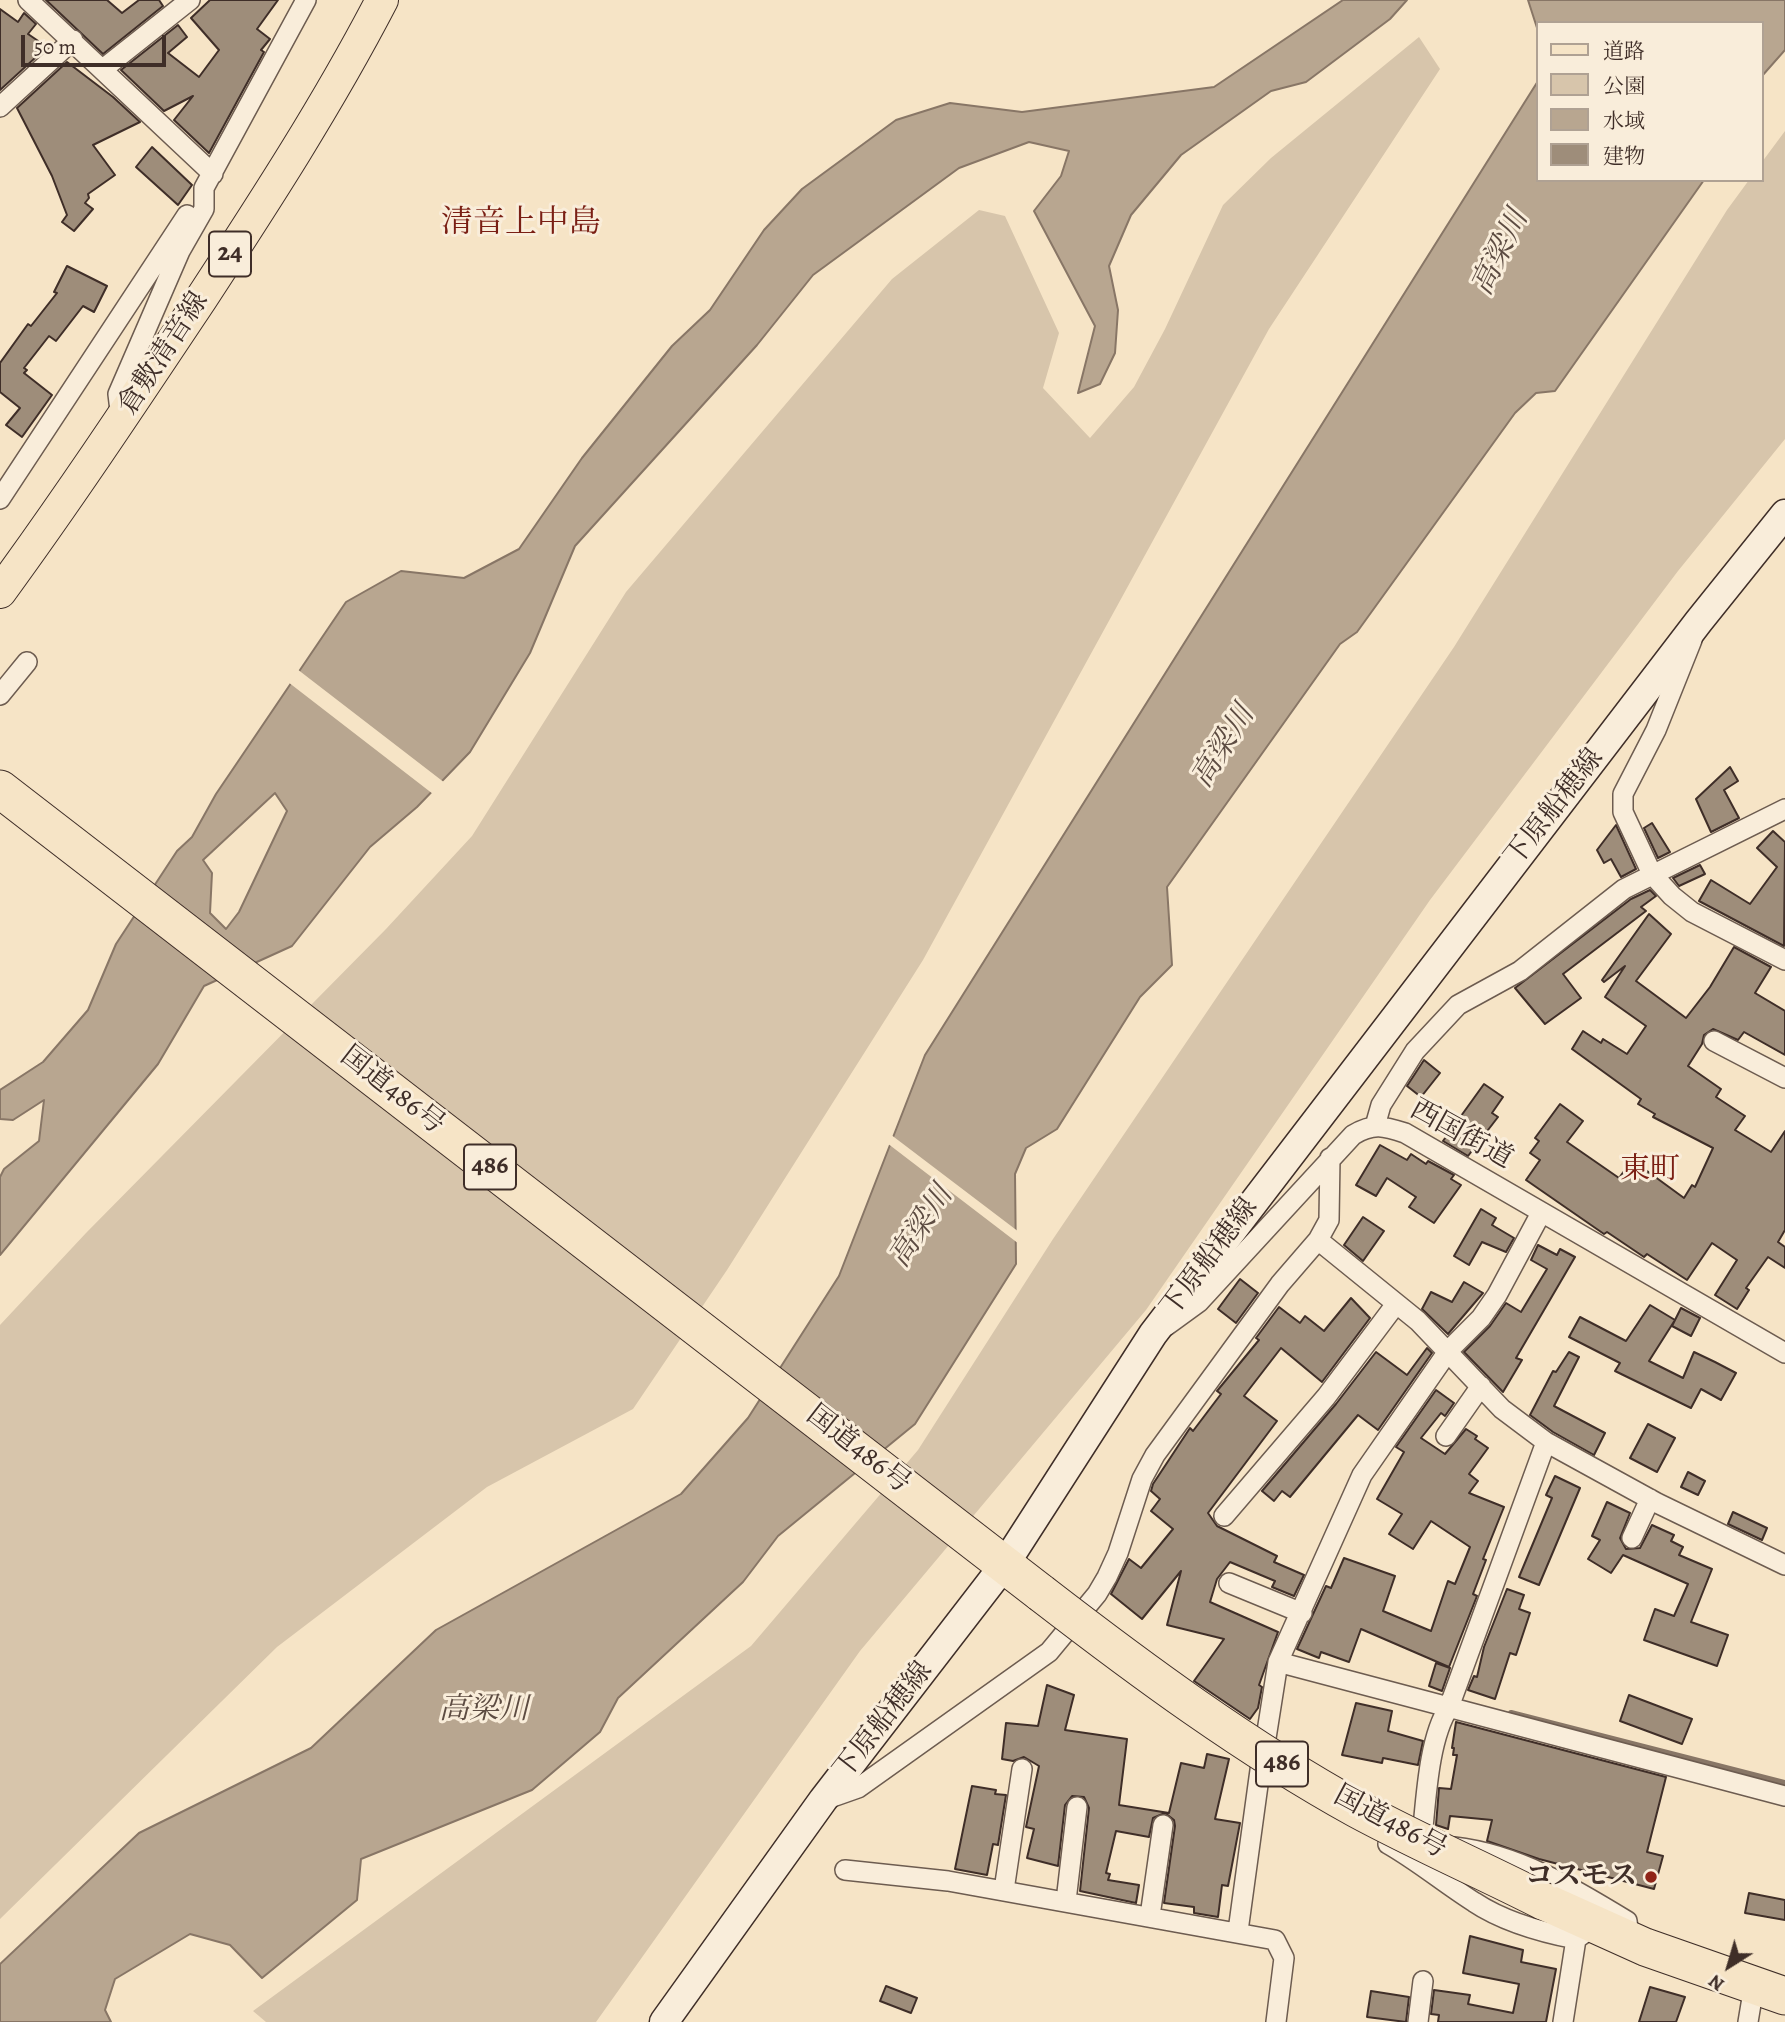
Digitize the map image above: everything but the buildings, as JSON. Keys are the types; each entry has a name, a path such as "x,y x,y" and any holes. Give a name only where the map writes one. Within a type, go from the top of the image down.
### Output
{"highway":[{"name":"国道486号","path":"0,789 1156,1680 1290,1769 1390,1826 1544,1901 1586,1932 1629,1940 1770,1991"}],"main road":[{"name":"倉敷清音線","path":"0,592 121,420 273,189 325,104 382,0"},
{"name":"下原船穂線","path":"664,2022 823,1800 993,1555 1153,1334 1699,621 1785,514"}],"street":[{"path":"28,0 74,40 209,181"},
{"path":"103,69 190,0"},
{"path":"0,499 69,399 209,181 306,0"},
{"path":"0,107 74,40"},
{"path":"121,420 118,394 180,251 204,209 209,181"},
{"path":"1699,621 1674,687 1621,802 1652,874 1692,912 1785,960"},
{"path":"0,695 27,662"},
{"path":"1375,1126 1381,1105 1415,1051 1458,1005 1520,971 1624,888 1785,810"},
{"path":"1714,1041 1785,1078"},
{"name":"西国街道","path":"1153,1334 1182,1317 1199,1302 1353,1135 1369,1126 1375,1126 1405,1133 1785,1353"},
{"path":"823,1800 858,1788 1049,1652 1066,1631 1107,1577 1118,1553 1142,1479 1154,1455 1280,1284 1318,1240 1329,1220 1330,1158"},
{"path":"1266,1738 1278,1662 1362,1475 1449,1350 1481,1318 1497,1295 1541,1213"},
{"path":"1318,1240 1449,1350 1502,1409 1546,1442 1650,1499 1785,1565"},
{"path":"1224,1516 1326,1397 1396,1304"},
{"path":"1446,1436 1481,1386"},
{"path":"1423,1865 1429,1776 1441,1719 1449,1707 1546,1442"},
{"path":"1632,1538 1650,1499"},
{"path":"1229,1583 1302,1613"},
{"path":"1066,1631 1260,1767 1423,1865 1475,1903 1506,1919 1545,1933 1586,1932 1563,2022"},
{"path":"1278,1662 1785,1796"},
{"path":"1238,1931 1260,1767"},
{"path":"1004,1890 1022,1769"},
{"path":"1066,1901 1077,1807"},
{"path":"1150,1916 1163,1825"},
{"path":"1423,1865 1452,1847 1487,1851 1576,1891 1627,1921 1629,1940"},
{"path":"845,1870 1004,1890 1238,1931 1275,1940 1284,1958 1276,2022"},
{"path":"1418,2022 1423,1982"},
{"path":"1748,2022 1770,1991"}],"green space":[{"path":"1419,37 1440,69 1269,329 923,960 727,1270 633,1409 487,1487 277,1647 0,1919 0,1325 86,1233 386,929 472,836 626,592 892,279 979,210 1005,216 1059,333 1043,388 1090,438 1134,387 1165,329 1223,205 1271,158"},
{"path":"1785,131 1785,439 1678,571 1430,900 1146,1310 860,1651 596,2022 266,2022 253,2011 751,1646 918,1450 1053,1239 1454,647 1727,210 1748,182 1764,182 1764,159"}],"water":[{"path":"1343,0 1407,0 1390,19 1306,82 1271,91 1181,155 1131,215 1109,266 1118,310 1115,353 1100,384 1078,393 1095,326 1034,211 1061,176 1069,151 1029,142 959,168 813,275 757,345 575,546 530,653 470,752 417,807 370,847 292,946 204,986 158,1064 0,1255 0,1177 4,1169 39,1141 44,1100 13,1120 0,1119 0,1090 43,1062 88,1010 116,944 177,851 192,837 216,794 346,602 401,571 464,578 519,549 582,458 672,346 710,310 764,230 802,189 896,120 950,103 1022,112 1214,87","holes":["275,793 287,811 239,912 226,929 210,913 212,873 203,860"]},
{"path":"1528,0 1785,0 1785,50 1764,74 1764,21 1536,21 1536,25"},
{"name":"高梁川","path":"1536,84 1536,182 1703,182 1555,391 1536,393 1515,413 1357,632 1340,644 1167,887 1172,965 1140,997 1057,1129 1026,1148 1015,1174 1016,1264 915,1424 778,1536 743,1582 618,1698 600,1732 532,1790 361,1859 357,1900 262,1978 230,1945 190,1934 115,1979 105,2010 111,2022 0,2022 0,1964 139,1833 311,1748 436,1630 681,1494 748,1418 839,1276 925,1055"}],"pier":[{"path":"297,669 445,783 433,794 288,682"},
{"path":"890,1134 1019,1232 1019,1244 887,1143"}],"waterway":[{"path":"1511,1713 1785,1783"}],"place":[{"name":"コスモス","path":"1651,1877"}],"district":[{"name":"清音上中島","path":"521,224"},
{"name":"東町","path":"1650,1171"}]}
